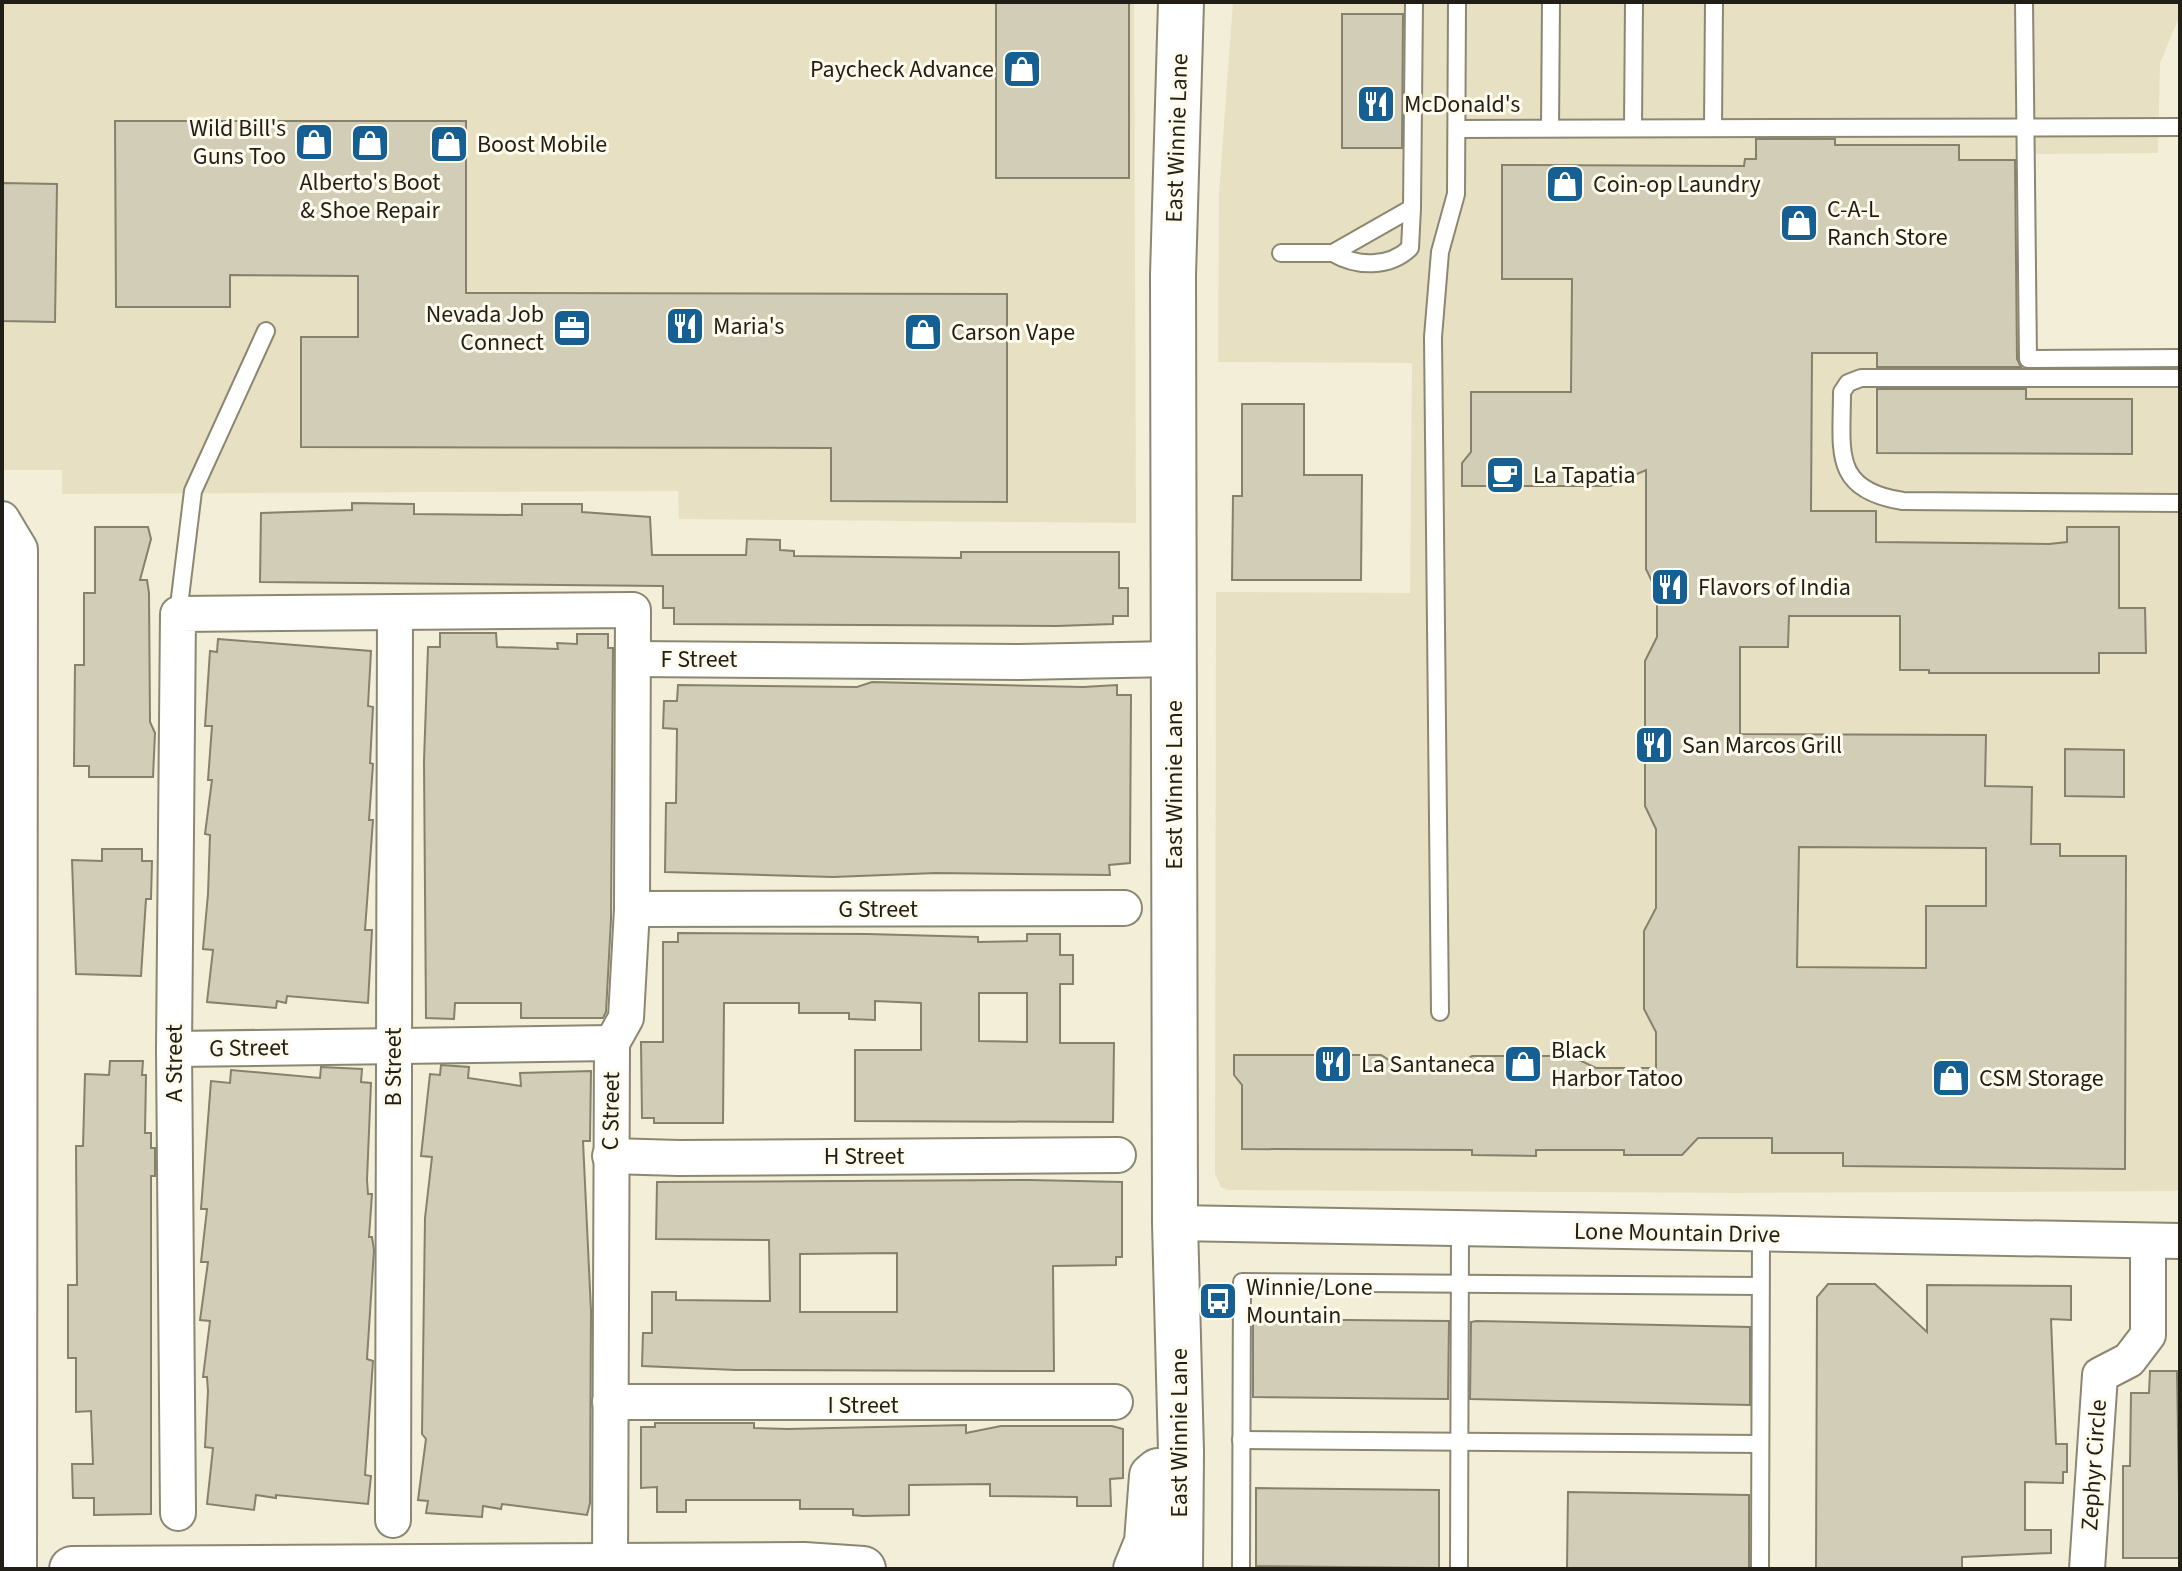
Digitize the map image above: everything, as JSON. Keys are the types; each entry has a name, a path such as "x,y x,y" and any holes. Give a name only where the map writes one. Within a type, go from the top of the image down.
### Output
{"street":[{"name":"East Winnie Lane","path":"1180,1569 1181,1452 1175,1223 1173,275 1181,2"},
{"path":"2,519 20,549 12,1052 19,1569"},
{"name":"F Street","path":"178,614 633,610 633,659 1019,662 1173,659"},
{"name":"A Street","path":"178,614 174,1049 178,1513"},
{"name":"B Street","path":"393,1520 395,614"},
{"name":"C Street","path":"610,1567 612,1043 626,1018 632,909 633,659"},
{"name":"G Street","path":"632,909 1124,908"},
{"name":"G Street","path":"174,1049 612,1043"},
{"name":"H Street","path":"610,1156 1118,1155"},
{"name":"Lone Mountain Drive","path":"1175,1223 2164,1241"},
{"name":"Zephyr Circle","path":"2087,1569 2100,1375 2129,1360 2148,1335 2164,1241"},
{"name":"I Street","path":"610,1402 1115,1402"},
{"path":"1136,1569 1147,1542 1152,1476 1181,1452"},
{"path":"1180,1526 1199,1569"},
{"path":"72,1569 804,1565 863,1569"}],"lane":[{"path":"1281,253 1333,253 1349,262 1395,260 1410,248 1414,2"},
{"path":"1440,1012 1433,337 1440,252 1456,194 1457,2"},
{"path":"1550,128 1551,2"},
{"path":"1633,127 1634,2"},
{"path":"1713,127 1714,2"},
{"path":"2024,2 2028,127 2028,359 2180,358"},
{"path":"1457,129 2180,127"},
{"path":"1333,253 1412,208"},
{"path":"178,614 193,491 266,331"},
{"path":"2180,378 1861,378 1848,383 1842,392 1842,462 1856,483 1880,498 1903,501 2180,503"},
{"path":"1459,1569 1460,1229"},
{"path":"1760,1569 1761,1235"},
{"path":"1241,1569 1242,1282 1760,1286"},
{"path":"1241,1440 1760,1444"}],"shaded area":[{"path":"2,2 1134,2 1136,523 679,519 678,491 62,494 62,470 2,470"},
{"path":"1233,2 2180,2 2180,15 2160,63 2158,153 2035,154 2032,369 2180,371 2180,1191 1739,1193 1228,1190 1221,1187 1215,1174 1216,592 1410,593 1412,363 1218,362 1219,193"}],"building":[{"path":"996,2 1129,2 1129,178 996,178"},
{"name":"McDonald's","path":"1342,14 1403,14 1402,148 1342,148"},
{"path":"115,121 466,121 466,293 1007,294 1007,502 831,501 831,448 301,447 301,337 358,337 358,276 230,275 230,307 116,307"},
{"path":"1756,139 1835,139 1835,145 1959,145 1959,160 2015,160 2017,359 2021,367 1877,367 1877,353 1812,353 1811,511 1876,511 1876,542 2049,544 2067,542 2067,527 2119,527 2119,608 2145,608 2146,653 2099,653 2099,673 1929,673 1929,670 1900,670 1900,616 1789,616 1788,647 1740,647 1740,734 1986,735 1985,786 2032,787 2031,844 2060,844 2060,856 2126,856 2125,1169 1843,1166 1843,1153 1772,1153 1772,1138 1698,1138 1682,1155 1624,1155 1624,1150 1536,1150 1536,1156 1472,1155 1472,1150 1242,1149 1242,1085 1234,1075 1234,1055 1381,1055 1405,1070 1450,1070 1472,1056 1571,1056 1596,1068 1656,1068 1656,1032 1644,1009 1644,931 1656,908 1656,829 1645,806 1645,661 1657,637 1657,592 1646,569 1646,470 1610,486 1462,486 1462,463 1471,452 1471,392 1571,392 1572,279 1502,279 1502,165 1744,166 1745,159 1756,159","holes":["1799,847 1986,848 1986,906 1926,906 1926,968 1797,967"]},
{"path":"2,183 57,184 55,322 2,321"},
{"path":"1877,389 2026,389 2026,399 2132,399 2132,454 1877,453"},
{"path":"1242,404 1304,404 1304,475 1362,475 1361,580 1232,580 1233,496 1242,496"},
{"path":"352,503 414,504 414,514 522,515 522,504 582,504 582,512 650,517 652,555 746,555 747,539 780,540 780,550 794,551 794,556 961,558 961,552 1119,552 1119,588 1128,588 1128,616 1113,616 1113,624 1057,626 674,624 674,608 663,608 663,586 260,582 261,513 352,510"},
{"path":"95,527 148,527 151,539 140,580 147,580 149,593 150,722 155,733 153,777 89,777 89,766 74,766 75,665 84,665 84,593 95,593"},
{"path":"440,633 496,633 497,647 558,649 557,643 577,644 577,634 608,634 608,648 613,648 611,919 606,1012 603,1018 521,1018 521,1003 455,1003 454,1019 426,1018 424,761 428,647 440,647"},
{"path":"218,639 371,651 368,706 373,707 370,763 373,764 369,820 373,820 365,930 372,930 368,1003 287,996 286,1003 277,1001 276,1008 207,1002 213,950 203,949 208,894 210,835 205,834 212,780 208,780 212,726 205,726 210,651 217,652"},
{"path":"872,682 1083,687 1117,685 1117,695 1131,695 1130,863 1109,865 1110,875 936,873 833,877 665,872 666,803 676,803 677,729 663,728 664,701 677,701 678,685 857,687"},
{"path":"2065,749 2124,750 2124,797 2065,796"},
{"path":"102,849 142,849 142,861 152,861 151,899 146,899 141,976 76,974 72,860 102,861"},
{"path":"678,933 978,937 978,942 1027,941 1027,934 1060,934 1060,955 1073,955 1073,984 1060,984 1060,1043 1114,1043 1113,1122 855,1121 855,1050 921,1050 921,1003 875,1001 875,1020 849,1019 849,1013 799,1013 799,1003 724,1003 723,1123 654,1123 654,1118 642,1118 641,1042 663,1042 663,942 678,942","holes":["979,993 1027,993 1027,1042 979,1041"]},
{"path":"110,1061 143,1061 142,1075 146,1075 145,1133 151,1133 151,1148 155,1148 155,1176 151,1176 151,1514 94,1515 94,1498 73,1498 72,1464 93,1464 91,1411 76,1412 76,1358 68,1358 68,1285 77,1285 76,1146 83,1146 85,1074 109,1075"},
{"path":"441,1065 469,1067 468,1078 521,1086 520,1073 591,1071 590,1141 583,1141 591,1311 590,1503 587,1515 502,1504 501,1509 483,1506 482,1517 426,1513 428,1501 418,1500 426,1439 422,1434 425,1218 432,1157 421,1156 430,1074 440,1075"},
{"path":"321,1067 362,1069 361,1082 371,1083 367,1180 368,1194 372,1194 369,1237 372,1237 374,1250 367,1359 373,1361 365,1475 371,1476 368,1504 256,1495 254,1510 207,1504 213,1448 205,1447 208,1391 207,1377 203,1377 210,1321 200,1320 208,1262 201,1262 207,1209 201,1209 211,1081 230,1083 231,1070 320,1078"},
{"path":"657,1182 1122,1182 1122,1257 1116,1257 1116,1265 1053,1266 1054,1371 736,1370 642,1366 643,1333 652,1333 652,1292 676,1292 676,1300 770,1301 769,1240 656,1239","holes":["897,1253 897,1312 800,1312 800,1254"]},
{"path":"1828,1284 1875,1284 1927,1332 1927,1285 2071,1286 2071,1320 2051,1319 2056,1444 2067,1444 2067,1472 2063,1472 2063,1483 2025,1482 2025,1530 2051,1530 2051,1553 1962,1557 1962,1569 1816,1569 1817,1297"},
{"path":"1253,1319 1449,1321 1448,1399 1253,1397"},
{"path":"1471,1322 1750,1327 1750,1405 1470,1399"},
{"path":"2150,1371 2177,1371 2180,1558 2123,1558 2123,1466 2130,1466 2131,1393 2149,1393"},
{"path":"655,1423 754,1423 754,1428 788,1429 966,1425 966,1433 1001,1426 1112,1426 1123,1429 1123,1478 1110,1479 1111,1506 1077,1506 1077,1497 990,1496 990,1484 909,1485 909,1515 863,1516 853,1515 853,1509 800,1509 800,1500 686,1500 686,1512 657,1512 657,1487 641,1488 641,1427 655,1427"},
{"path":"1256,1488 1439,1490 1439,1568 1256,1566"},
{"path":"1568,1492 1749,1495 1749,1569 1567,1569"}],"place":[{"name":"Paycheck Advance","path":"1022,69"},
{"name":"McDonald's","path":"1376,104"},
{"name":"Wild Bill's Guns Too","path":"314,142"},
{"name":"Alberto's Boot & Shoe Repair","path":"370,143"},
{"name":"Boost Mobile","path":"449,144"},
{"name":"Coin-op Laundry","path":"1565,184"},
{"name":"C-A-L Ranch Store","path":"1799,223"},
{"name":"Maria's","path":"685,326"},
{"name":"Nevada Job Connect","path":"572,328"},
{"name":"Carson Vape","path":"923,332"},
{"name":"La Tapatia","path":"1505,475"},
{"name":"Flavors of India","path":"1670,587"},
{"name":"San Marcos Grill","path":"1654,745"},
{"name":"La Santaneca","path":"1333,1064"},
{"name":"Black Harbor Tatoo","path":"1523,1064"},
{"name":"CSM Storage","path":"1951,1078"},
{"name":"Winnie/Lone Mountain","path":"1218,1301"}]}
